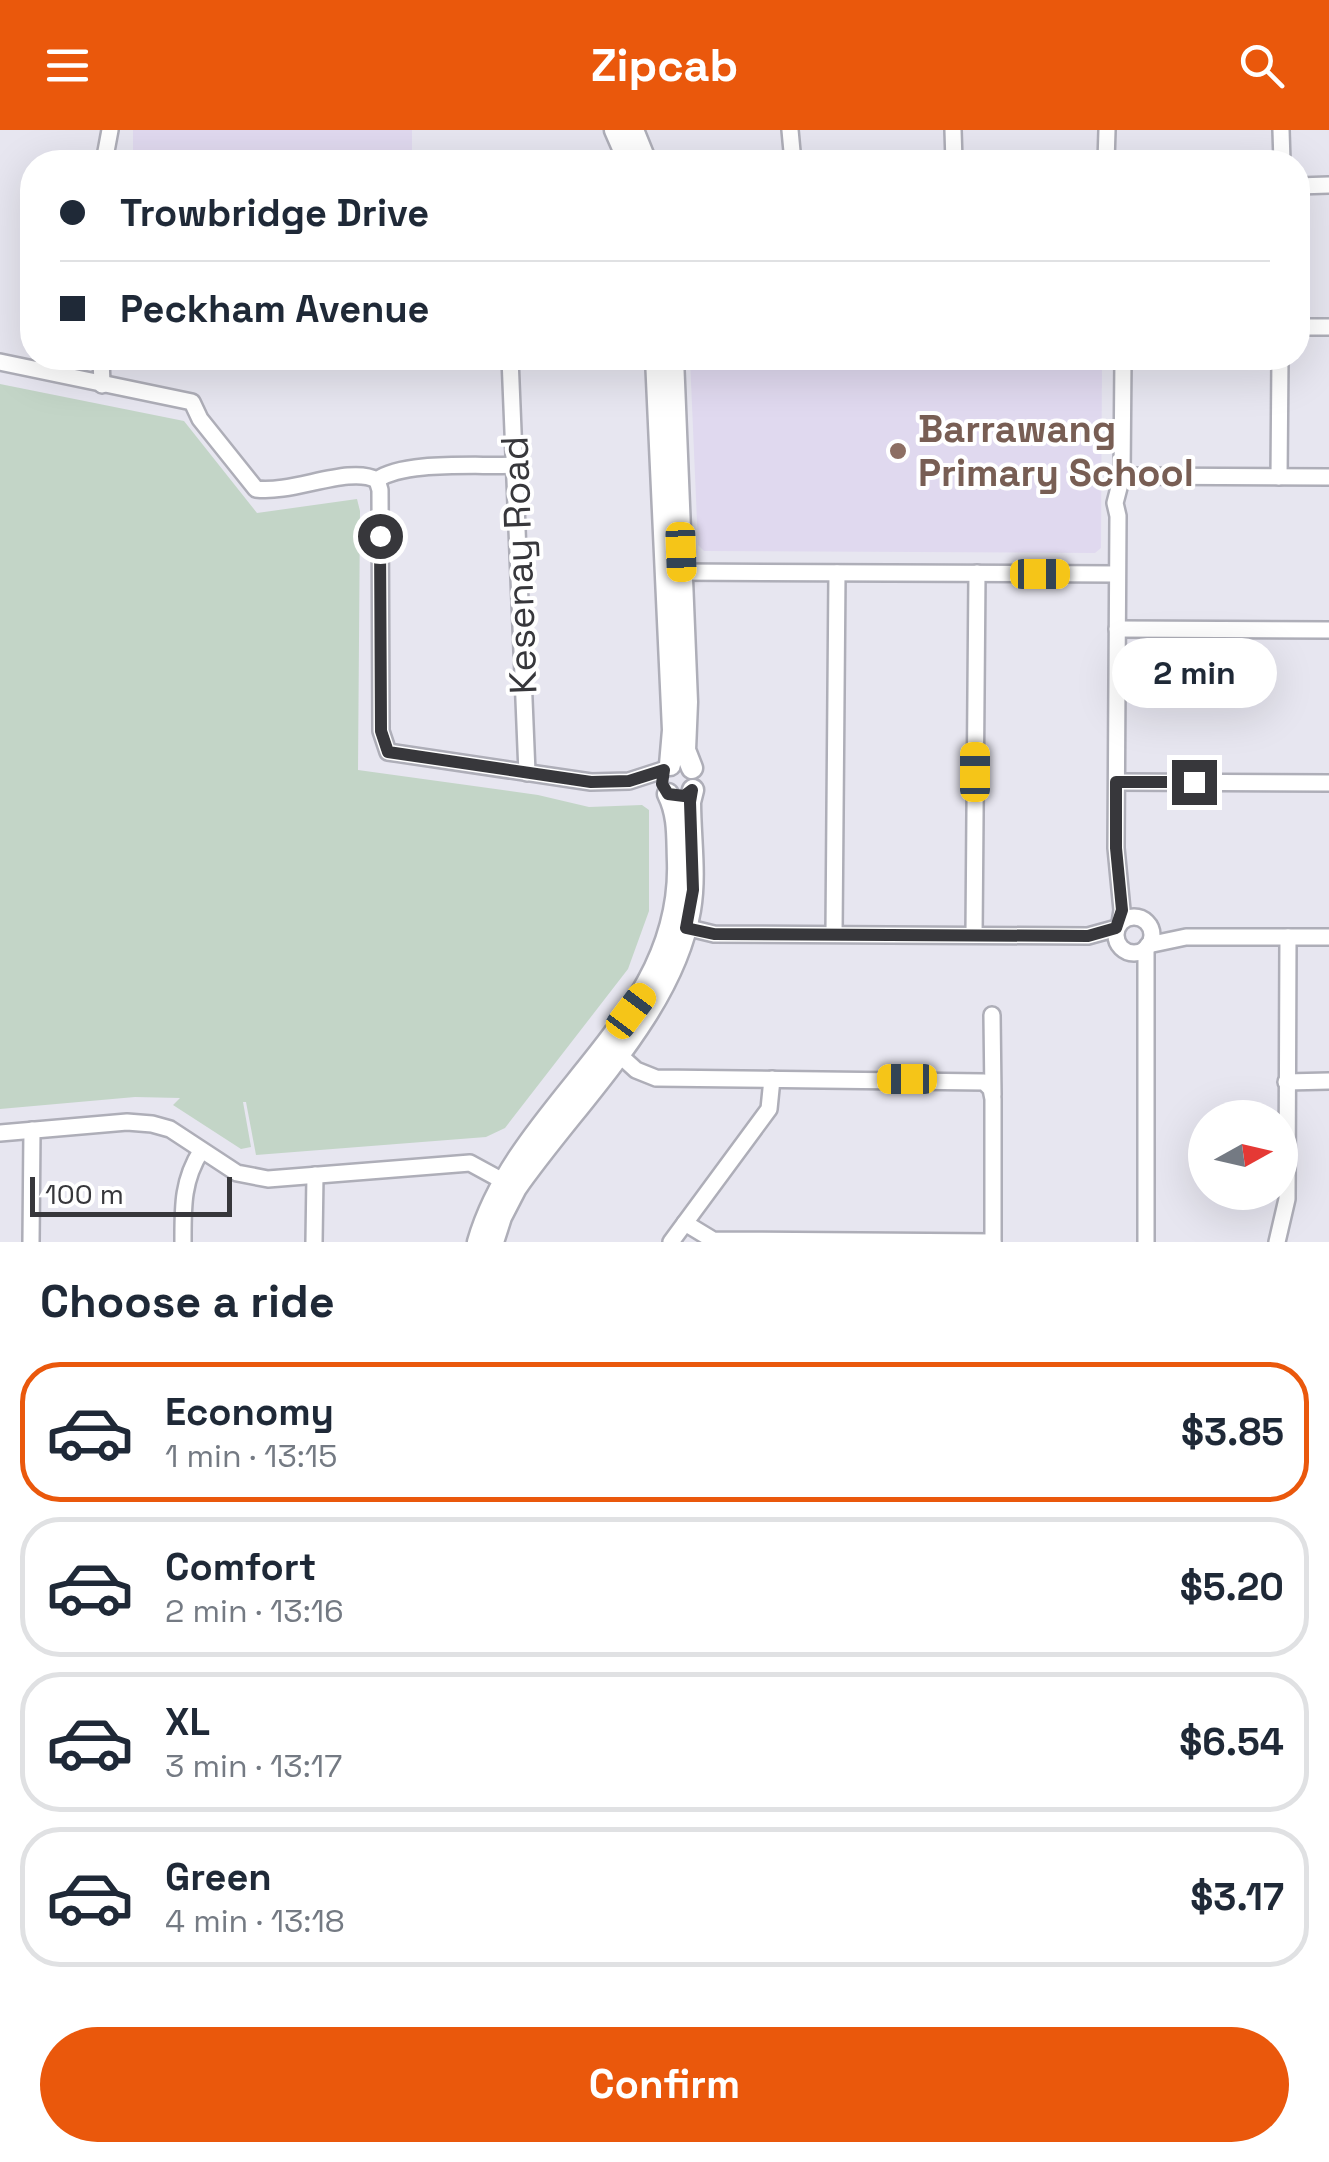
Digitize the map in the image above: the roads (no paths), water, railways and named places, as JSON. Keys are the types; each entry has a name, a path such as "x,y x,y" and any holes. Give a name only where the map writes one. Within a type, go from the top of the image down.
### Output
{"street":[{"path":"34,370 192,402 200,419 256,489 269,491 316,484 348,475 363,474 377,480"},
{"path":"101,370 102,386"},
{"name":"Kesenay Road","path":"511,370 527,772"},
{"path":"478,1242 509,1184 612,1048 663,991 676,964 680,926 693,890 692,779 685,746 657,370"},
{"path":"673,370 673,730 666,780 676,816 676,909 680,926"},
{"path":"1123,370 1127,476 1115,503 1116,848 1121,890 1116,940 1140,966 1146,984"},
{"path":"1279,477 1280,370"},
{"path":"377,480 391,472 414,469 516,466"},
{"path":"1127,476 1329,477"},
{"path":"377,480 381,731 388,752 591,782 666,780 684,763 692,779"},
{"path":"674,572 1117,574"},
{"path":"834,933 837,573"},
{"path":"974,935 977,573"},
{"path":"1117,629 1329,630"},
{"path":"666,780 684,796 692,779"},
{"path":"1116,782 1329,784"},
{"path":"1121,890 1152,936 1147,947 1146,984 1146,1242"},
{"path":"680,926 714,934 1088,936 1118,926 1129,917 1186,937"},
{"path":"1088,936 1138,953 1186,937 1329,938"},
{"path":"1278,1242 1287,1199 1288,937"},
{"path":"684,1224 713,1240 992,1242 992,1015"},
{"path":"612,1048 636,1070 656,1078 984,1082 993,1099"},
{"path":"672,1242 769,1110 772,1079"},
{"path":"1286,1082 1329,1081"},
{"path":"0,1133 128,1122 152,1124 170,1129 236,1172 268,1178 470,1163 509,1184"},
{"path":"30,1242 32,1130"},
{"path":"183,1242 186,1177 200,1151"},
{"path":"314,1242 315,1175"},
{"path":"493,1242 509,1184"}],"place":[{"name":"Barrawang Primary School","path":"898,451"}]}
